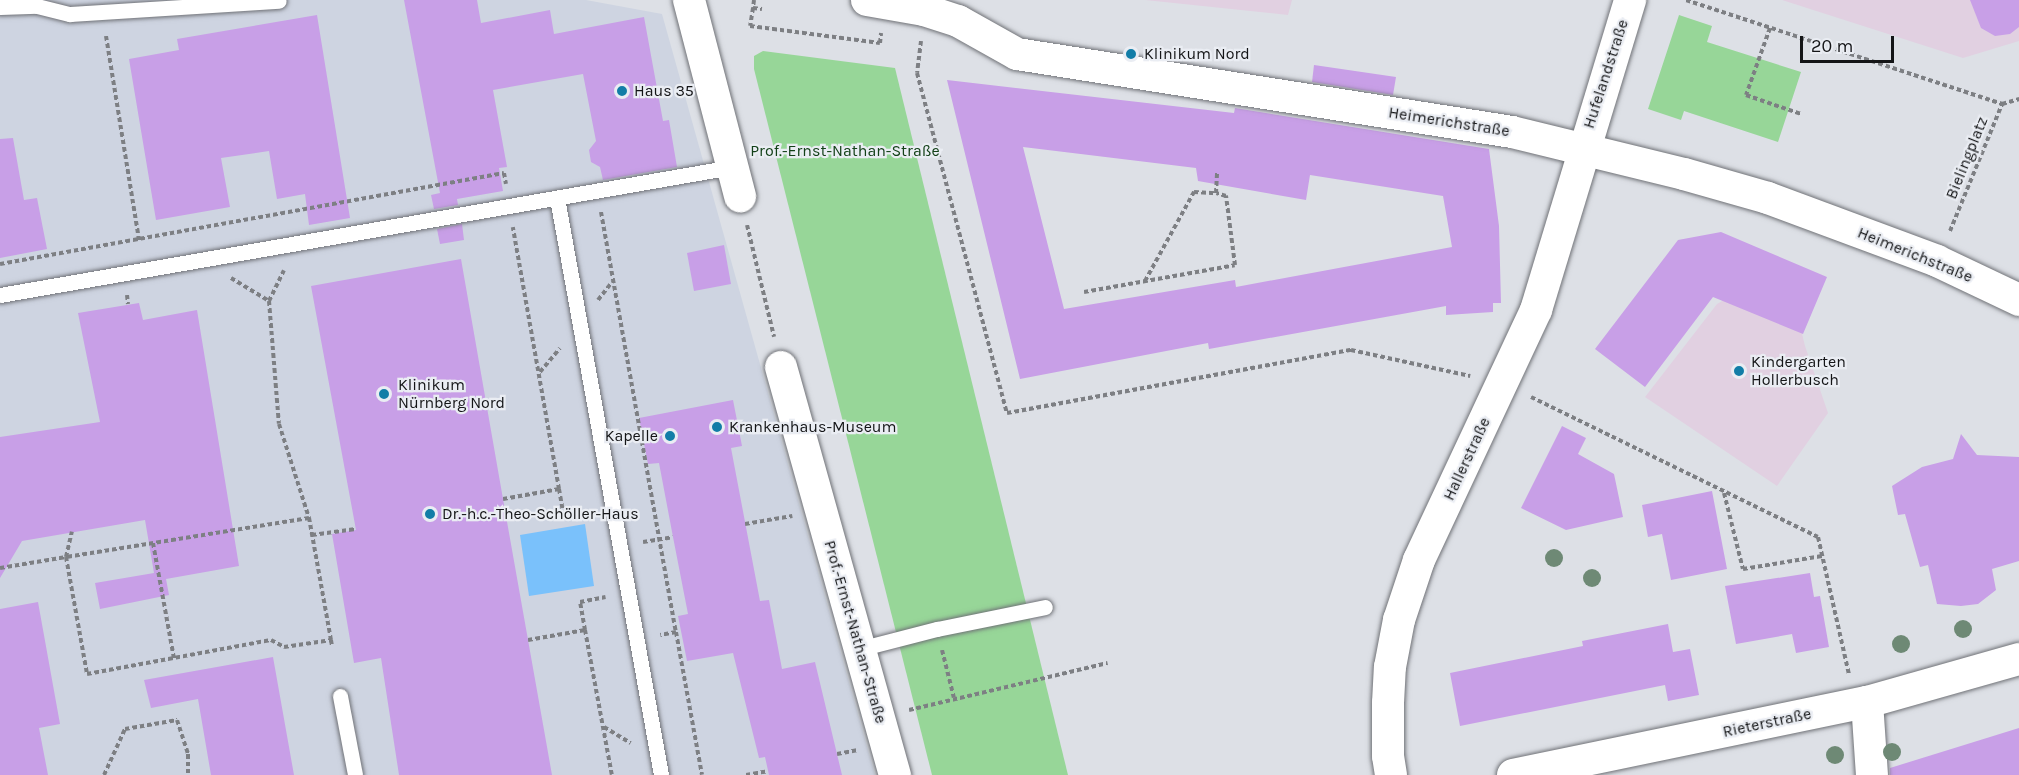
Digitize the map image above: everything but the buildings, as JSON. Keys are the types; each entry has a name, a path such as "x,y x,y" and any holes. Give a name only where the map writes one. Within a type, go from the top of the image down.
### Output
{"street":[{"path":"689,0 736,182"},
{"name":"Hufelandstraße","path":"1583,148 1630,0"},
{"name":"Heimerichstraße","path":"875,12 924,10 958,21 1017,54 1512,132 1583,148 1768,198 1937,261 2019,300"},
{"name":"Hallerstraße","path":"1391,775 1388,756 1388,704 1390,667 1399,620 1419,560 1536,310 1583,148"},
{"name":"Prof.-Ernst-Nathan-Straße","path":"781,367 895,775"},
{"name":"Rieterstraße","path":"1513,775 1862,704 2019,659"},
{"path":"1862,704 1872,775"}],"lane":[{"path":"0,7 37,6 70,14 279,1"},
{"path":"0,295 598,191 736,182"},
{"path":"557,198 661,775"},
{"path":"859,649 936,629 1045,607"},
{"path":"340,696 355,775"}],"path":[{"path":"754,0 750,26 880,43 875,12"},
{"name":"Bielingplatz","path":"1686,0 2002,104 1937,261"},
{"path":"753,8 762,9"},
{"path":"924,10 917,73 1007,413 1351,350 1503,384 1818,537 1862,704"},
{"path":"103,12 139,240"},
{"path":"1770,28 1746,95 1802,114"},
{"path":"2002,104 2019,99"},
{"path":"1216,194 1217,171"},
{"path":"0,264 504,173 564,518 591,513 593,523"},
{"path":"736,182 781,367"},
{"path":"598,191 658,540 702,775"},
{"path":"1084,292 1235,265 1226,196 1194,192 1145,281"},
{"path":"202,260 268,301 279,424 309,518 332,646"},
{"path":"503,499 559,489"},
{"path":"1724,492 1743,569 1822,556"},
{"path":"745,524 821,511"},
{"path":"0,568 309,518"},
{"path":"312,535 356,529"},
{"path":"72,532 66,557 87,674 271,640 284,647 331,640"},
{"path":"640,543 673,537"},
{"path":"153,543 174,658"},
{"path":"604,586 606,598 580,602 612,775"},
{"path":"936,629 954,698"},
{"path":"528,640 585,630"},
{"path":"636,640 676,632"},
{"path":"879,717 1108,663"},
{"path":"104,775 125,729 177,720 188,754 188,775"},
{"path":"746,775 768,771"}],"shaded area":[{"name":"Klinikum Nürnberg Nord","path":"0,0 586,0 662,14 875,775 0,775"},
{"path":"1145,0 1292,0 1288,15"},
{"path":"1782,0 2019,0 2019,41 1963,58"},
{"name":"Kindergarten Hollerbusch","path":"1785,265 1805,346 1828,413 1777,486 1645,397 1717,304"}],"green space":[{"path":"1679,15 1712,26 1707,42 1801,72 1778,142 1684,111 1681,120 1648,109"},
{"name":"Prof.-Ernst-Nathan-Straße","path":"763,51 895,68 1068,775 932,775 754,69 754,56"}],"water":[{"path":"585,524 594,586 529,596 520,535"}],"place":[{"name":"Klinikum Nord","path":"1131,54"},
{"name":"Haus 35","path":"622,91"},
{"name":"Kindergarten Hollerbusch","path":"1739,371"},
{"name":"Klinikum Nürnberg Nord","path":"384,394"},
{"name":"Krankenhaus-Museum","path":"717,427"},
{"name":"Kapelle","path":"670,436"},
{"name":"Dr.-h.c.-Theo-Schöller-Haus","path":"430,514"}]}
